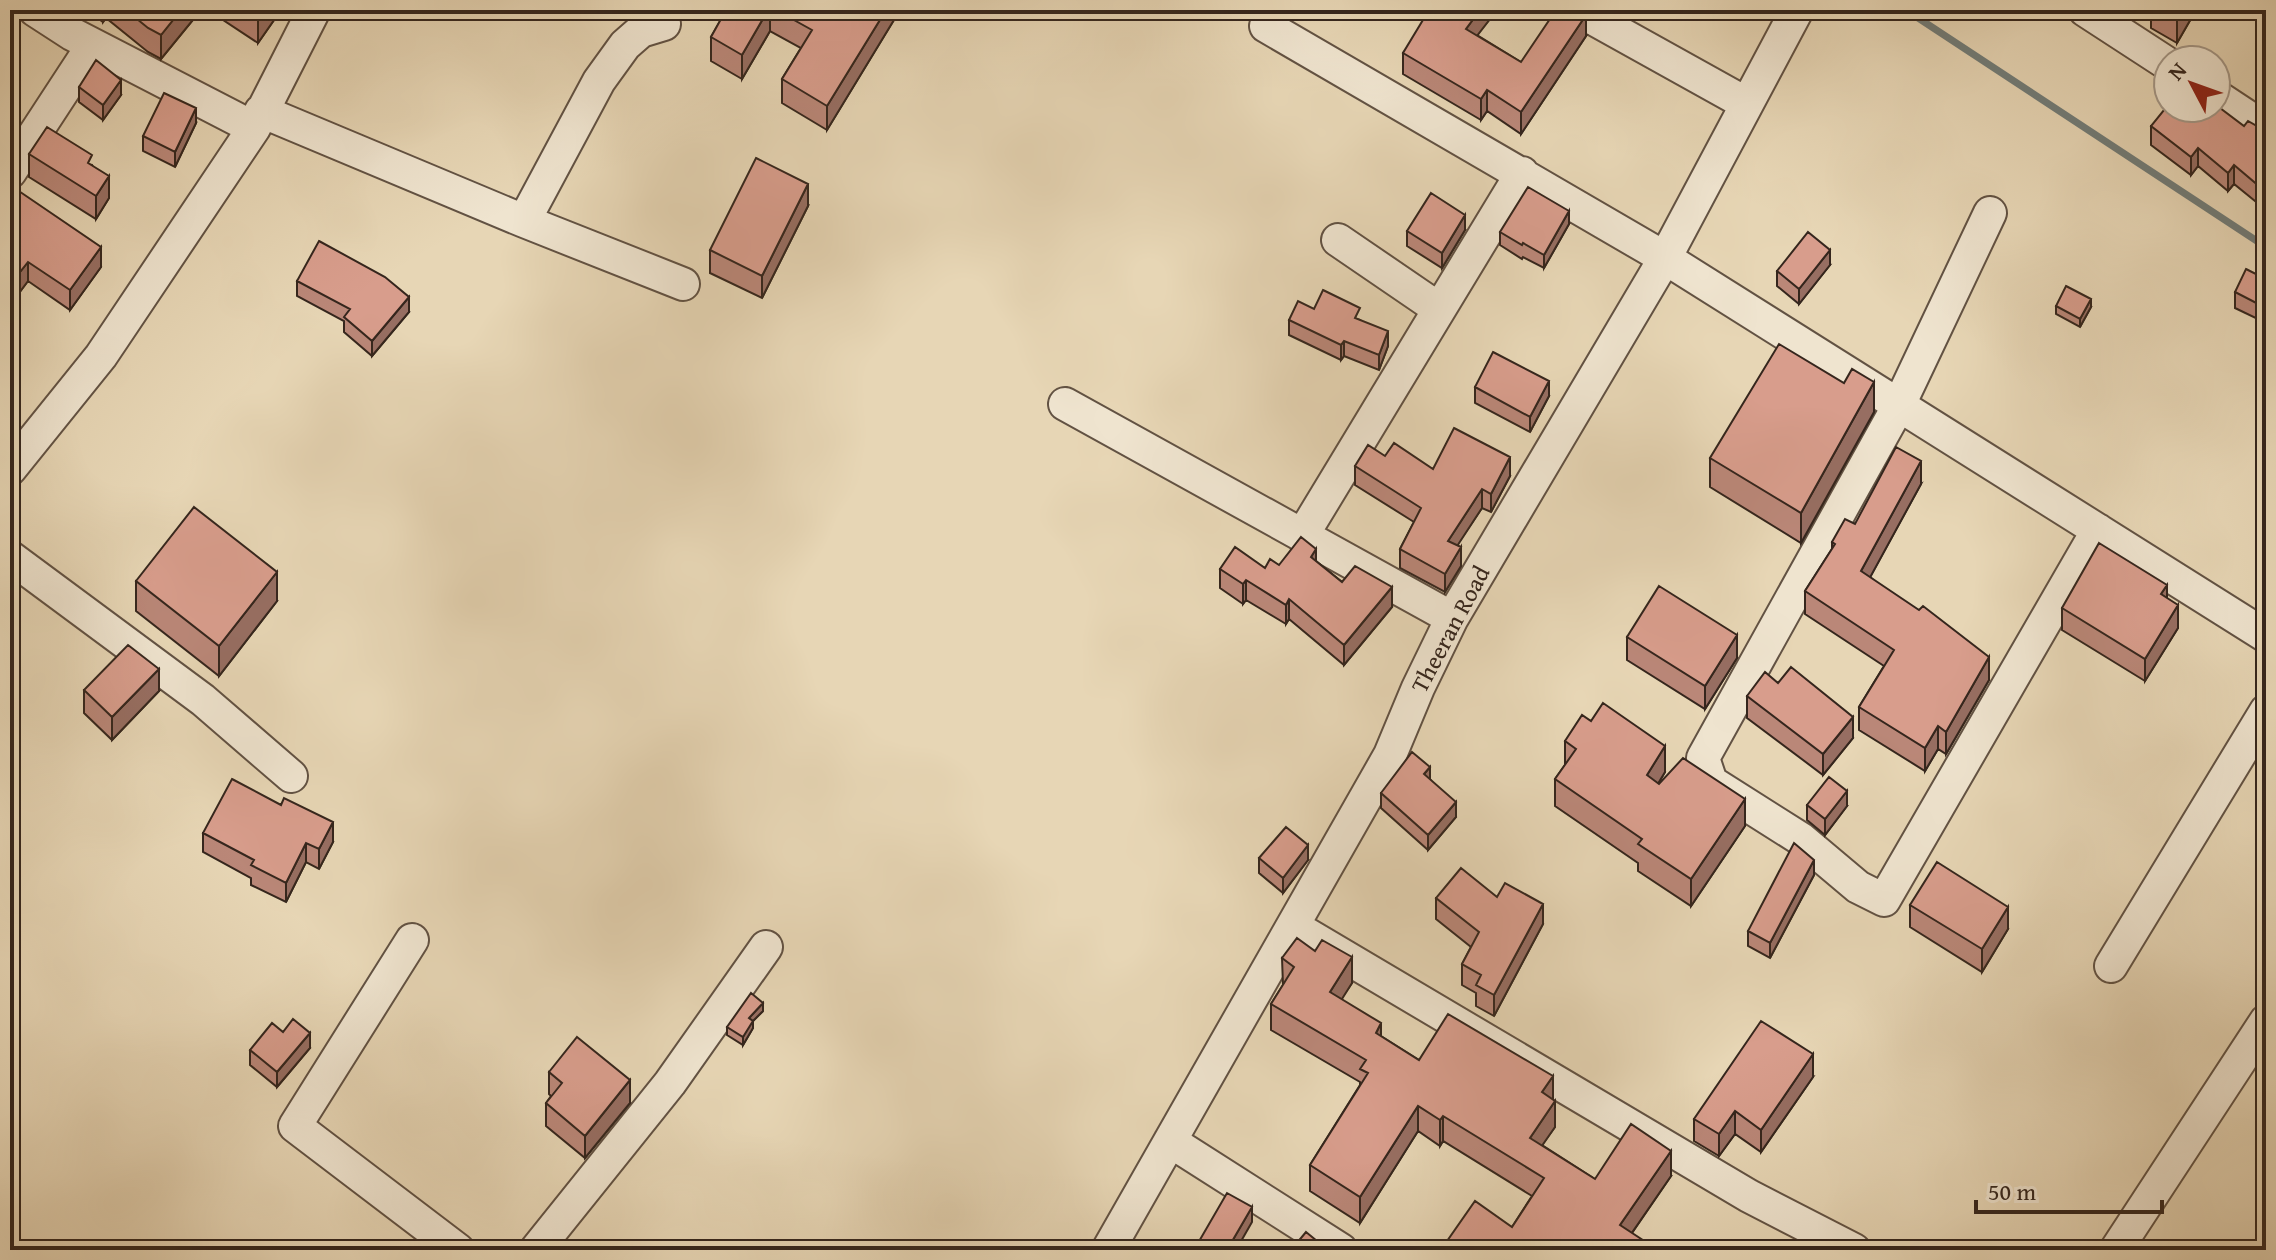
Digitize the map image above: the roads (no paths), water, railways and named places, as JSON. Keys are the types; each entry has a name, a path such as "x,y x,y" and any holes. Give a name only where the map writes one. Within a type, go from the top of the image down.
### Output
{"street":[{"path":"35,10 93,45 257,120 683,284"},
{"path":"10,469 101,356 257,120 314,10"},
{"path":"1578,10 1747,104"},
{"name":"Theeran Road","path":"1108,1250 1390,755 1452,618 1665,258 1797,10"},
{"path":"2085,10 2152,54"},
{"path":"524,221 599,81 625,45 641,31 664,24"},
{"path":"1266,26 1665,258 2266,636"},
{"path":"10,172 93,45"},
{"path":"2232,107 2266,129"},
{"path":"1302,536 1522,173"},
{"path":"1990,213 1899,405 1703,758 1711,782 1801,839 1858,887 1884,900 2098,530"},
{"path":"1338,240 1439,309"},
{"path":"1065,404 1452,618"},
{"path":"10,557 203,700 291,776"},
{"path":"2111,966 2266,711"},
{"path":"1293,926 1749,1196 1854,1250"},
{"path":"412,940 295,1126 458,1250"},
{"path":"536,1250 670,1083 766,947"},
{"path":"2116,1250 2266,1021"},
{"path":"1170,1141 1341,1250"}],"waterway":[{"path":"1906,10 2266,247"}]}
